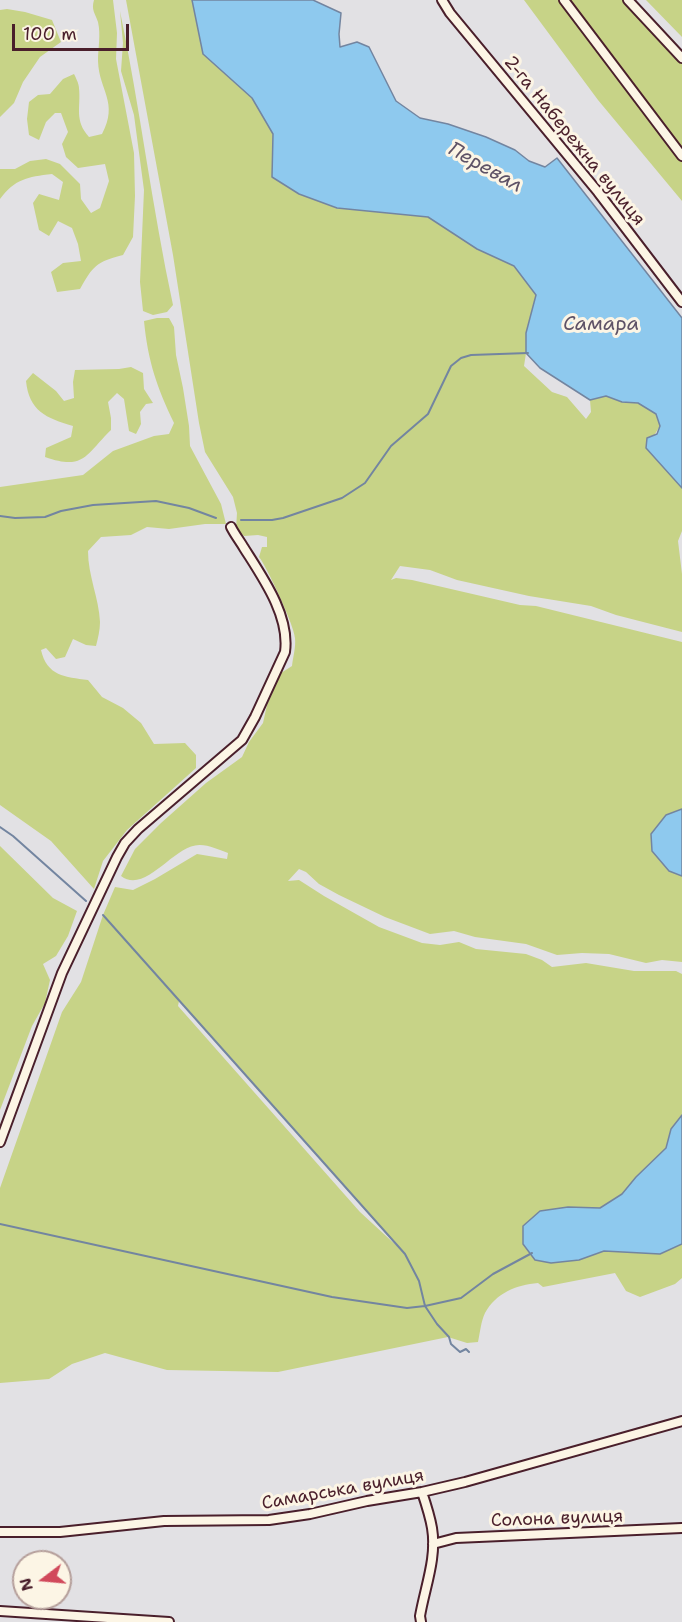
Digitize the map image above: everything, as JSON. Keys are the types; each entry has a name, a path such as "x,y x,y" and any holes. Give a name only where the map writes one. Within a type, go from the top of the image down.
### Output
{"street":[{"name":"2-га Набережна вулиця","path":"441,0 598,192 682,302"},
{"path":"564,0 682,156"},
{"path":"628,0 682,58"},
{"path":"0,1142 62,972 125,843 138,829 242,740 285,652 287,641 282,618 273,598 231,527"},
{"name":"Самарська вулиця","path":"0,1532 60,1532 164,1521 269,1520 422,1492 682,1421"},
{"path":"421,1622 420,1616 432,1560 433,1544 432,1528 422,1492"},
{"name":"Солона вулиця","path":"433,1544 456,1538 682,1528"},
{"path":"0,1611 169,1622"}],"green space":[{"path":"94,0 113,0 117,33 116,59 134,153 133,237 123,255 96,266 80,289 57,292 51,272 63,263 81,261 78,244 72,228 58,221 49,236 39,230 33,203 39,194 59,200 63,182 52,174 29,178 16,183 0,199 0,169 15,169 30,161 46,159 60,164 80,184 81,199 91,213 100,208 109,181 105,164 78,168 66,157 62,144 68,132 61,113 55,113 46,122 39,140 29,135 27,119 29,102 38,95 50,94 63,79 74,74 79,86 81,125 89,137 102,134 109,113 99,71 99,32 93,9"},
{"path":"126,0 192,0 203,54 252,98 274,134 337,208 428,217 477,249 514,266 536,295 526,333 524,366 552,392 567,397 586,419 591,412 590,400 606,396 622,402 638,403 656,414 660,426 646,448 682,488 682,531 678,541 682,574 682,632 591,606 529,596 457,580 430,570 400,566 391,580 396,578 412,580 520,605 536,606 682,642 682,962 662,960 646,963 609,954 557,955 526,944 475,937 454,931 430,934 385,917 339,895 299,869 288,881 299,880 379,927 422,943 440,945 459,942 476,949 526,954 552,967 586,963 634,971 676,971 682,974 682,1278 675,1284 640,1297 626,1291 615,1273 543,1287 538,1283 522,1286 507,1291 490,1306 482,1320 478,1342 467,1343 448,1337 278,1372 167,1370 105,1353 72,1364 49,1379 0,1383 0,1188 62,1012 81,982 103,915 115,887 133,890 197,854 227,859 228,853 200,845 180,852 140,879 131,880 121,876 135,849 161,823 206,783 242,757 249,742 263,723 267,705 281,673 292,666 294,632 259,557 262,547 267,547 267,537 244,536 236,529 237,513 233,497 205,452 173,255","holes":["179,1001 398,1247 360,1212 178,1006"]},
{"path":"524,0 624,0 682,61 682,201 598,100"},
{"path":"646,0 682,0 682,37"},
{"path":"7,9 52,20 61,42 40,57 23,82 14,103 0,117 0,10"},
{"path":"120,11 173,305 167,312 153,315 143,311 140,282 144,190 134,115 121,71 123,43"},
{"path":"169,318 174,327 190,446 221,504 226,524 205,524 169,529 147,527 131,535 101,537 88,551 100,622 96,646 86,645 73,639 65,657 56,659 46,648 41,650 52,670 65,676 88,680 102,697 123,708 141,723 154,744 185,743 196,755 196,768 127,830 103,861 94,889 51,841 0,805 0,487 83,475 113,451 154,436 169,434 174,423 154,374 144,321"},
{"path":"131,367 143,373 144,389 153,403 146,404 140,412 141,424 136,434 129,431 124,399 117,393 108,402 111,430 90,453 77,461 69,462 45,457 46,448 71,437 73,426 47,416 35,406 26,381 33,373 56,391 64,401 74,398 75,370"},
{"path":"0,846 53,898 77,911 68,936 56,956 43,964 50,980 45,1003 32,1026 0,1110"}],"water":[{"name":"Самара","path":"192,0 313,0 341,13 340,47 357,42 369,47 396,101 420,118 448,124 486,137 515,150 529,161 545,167 557,158 682,318 682,488 646,448 647,438 657,434 660,426 656,414 638,403 622,402 606,396 590,400 540,368 526,353 526,333 536,295 514,266 477,249 428,217 337,208 299,194 272,177 273,134 252,98 203,54"},
{"path":"682,809 682,876 669,871 652,851 651,834 666,815"},
{"path":"682,1115 682,1244 660,1254 604,1251 579,1260 551,1263 535,1260 523,1244 523,1226 540,1211 568,1207 600,1208 622,1194 666,1148 671,1129"}],"waterway":[{"path":"241,520 283,518 342,498 365,483 391,446 428,414 451,366 461,358 471,355 528,353"},
{"path":"0,516 45,517 61,511 93,505 156,501 189,508 216,518"},
{"path":"0,827 86,901"},
{"path":"103,915 405,1254 419,1281 425,1306 449,1337 451,1344 460,1352 466,1349 469,1352"},
{"path":"0,1224 332,1297 407,1308 461,1298 493,1274 532,1253"}],"water label":[{"name":"Перевал","path":"485,168"}]}
